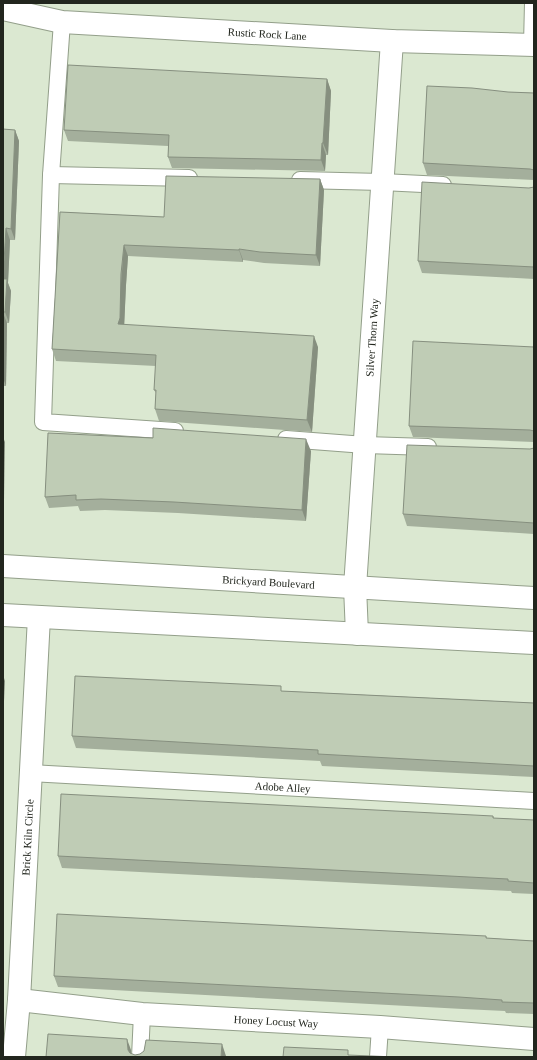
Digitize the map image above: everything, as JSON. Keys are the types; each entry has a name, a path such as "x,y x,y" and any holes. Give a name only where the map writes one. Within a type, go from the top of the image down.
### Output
{"street":[{"name":"Rustic Rock Lane","path":"3,9 62,22 392,41 533,45"},
{"name":"Silver Thorn Way","path":"357,634 355,587 392,41"},
{"name":"Brickyard Boulevard","path":"3,566 534,598"},
{"path":"3,615 534,643"},
{"name":"Brick Kiln Circle","path":"14,1057 19,1000 39,617"},
{"name":"Honey Locust Way","path":"19,1000 142,1014 380,1027 534,1039"}],"lane":[{"path":"533,3 533,45"},
{"path":"62,22 51,175 43,422 192,432"},
{"path":"51,175 201,178"},
{"path":"288,180 382,182 458,186"},
{"path":"271,438 365,445 442,448"},
{"name":"Adobe Alley","path":"30,773 534,801"},
{"path":"140,1057 142,1014"},
{"path":"378,1057 380,1027"}],"building":[{"path":"68,65 327,79 321,160 168,157 169,135 64,130"},
{"path":"427,86 534,93 534,170 423,163"},
{"path":"3,129 15,130 11,229 6,228 3,279"},
{"path":"166,176 320,179 316,255 260,252 239,249 124,245 121,274 120,318 118,324 314,336 307,420 155,409 156,390 154,390 156,355 52,349 60,212 164,217"},
{"path":"422,182 529,188 534,187 534,267 418,261"},
{"path":"3,279 7,279 5,312 3,312"},
{"path":"413,341 534,347 534,431 409,426"},
{"path":"153,428 306,439 302,510 174,502 101,499 76,500 76,495 45,497 48,433 153,438"},
{"path":"407,445 534,448 534,523 403,514"},
{"path":"75,676 281,686 281,691 534,703 534,766 318,754 318,750 72,736"},
{"path":"61,794 493,816 493,818 534,820 534,883 508,881 508,879 58,856"},
{"path":"57,914 486,936 486,938 534,941 534,1003 502,1002 502,1000 459,997 54,976"},
{"path":"48,1034 127,1039 128,1050 130,1053 135,1055 144,1051 146,1040 222,1044 221,1057 46,1057"},
{"path":"284,1047 348,1050 348,1055 395,1057 283,1057"}]}
